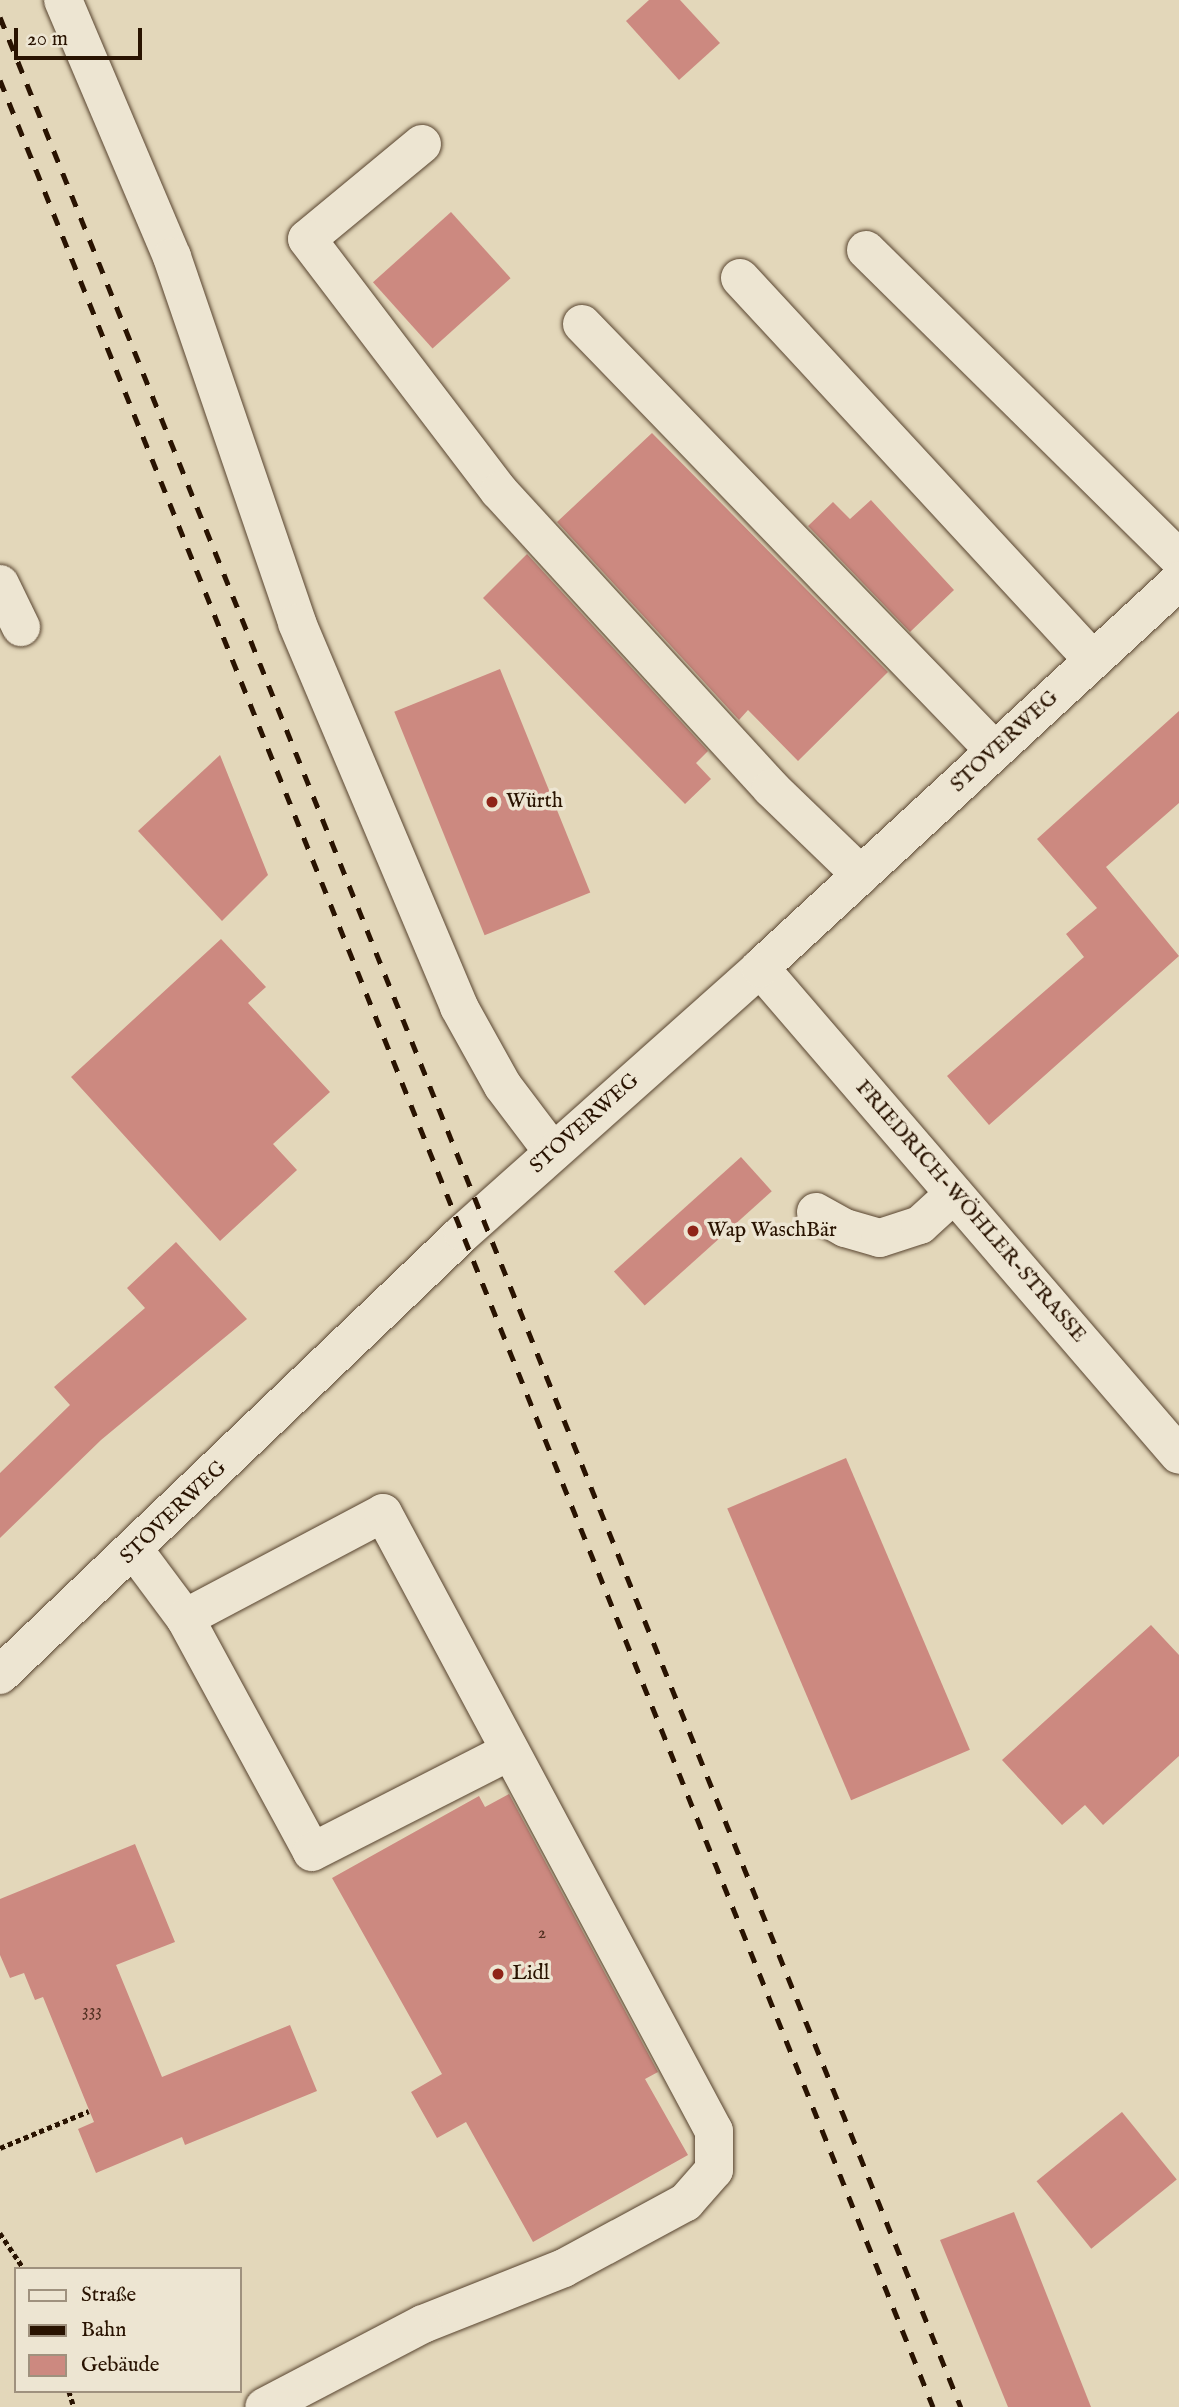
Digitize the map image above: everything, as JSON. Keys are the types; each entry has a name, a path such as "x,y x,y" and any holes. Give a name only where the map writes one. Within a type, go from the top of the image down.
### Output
{"street":[{"path":"63,0 172,257 297,623 458,1007 503,1086 553,1152"},
{"path":"422,144 307,239 499,491 771,788 861,875"},
{"path":"866,250 1179,559"},
{"path":"740,278 1093,660"},
{"path":"582,324 995,751"},
{"name":"STOVERWEG","path":"0,1675 135,1551 553,1152 761,968 1179,581"},
{"path":"0,583 21,627"},
{"name":"FRIEDRICH-WÖHLER-STRASSE","path":"761,968 1179,1455"},
{"path":"816,1212 845,1228 880,1238 920,1225 954,1194"},
{"path":"185,1618 383,1513 508,1752 714,2131 714,2170 686,2202 564,2268 423,2324 264,2407"},
{"path":"135,1551 185,1618 312,1852 508,1752"}],"path":[{"path":"0,2148 89,2111"},
{"path":"0,2233 23,2267"}],"building":[{"path":"649,0 680,0 720,43 679,80 626,21"},
{"path":"451,212 511,278 433,348 373,282"},
{"path":"652,433 888,672 798,761 748,710 739,720 557,522"},
{"path":"871,500 954,590 910,632 808,526 833,502 850,519"},
{"path":"527,554 708,751 696,763 711,779 685,804 483,598"},
{"path":"500,669 590,892 485,935 394,712"},
{"path":"1179,711 1179,803 1106,867 1179,956 989,1125 947,1076 1084,957 1066,934 1097,908 1037,839"},
{"path":"220,755 268,875 222,921 138,831"},
{"path":"221,939 266,987 248,1003 330,1092 273,1144 297,1170 220,1241 71,1077"},
{"name":"Wap WaschBär","path":"741,1157 772,1191 645,1306 614,1271"},
{"path":"176,1242 247,1319 101,1440 0,1538 0,1473 70,1405 54,1387 145,1308 127,1288"},
{"path":"846,1458 970,1750 851,1800 727,1508"},
{"path":"1151,1625 1179,1655 1179,1756 1103,1825 1085,1805 1062,1825 1002,1760"},
{"name":"Lidl","path":"509,1794 658,2072 645,2079 688,2155 533,2242 466,2122 437,2138 411,2092 442,2074 332,1878 479,1796 485,1807"},
{"path":"135,1844 175,1942 116,1965 162,2077 290,2025 317,2091 185,2145 182,2137 96,2173 78,2129 94,2122 43,1997 35,2000 24,1973 10,1978 0,1955 0,1899"},
{"path":"1122,2112 1177,2180 1091,2249 1037,2181"},
{"path":"1014,2212 1091,2407 1008,2407 940,2240"}],"railway":[{"path":"0,17 961,2407"},
{"path":"0,80 933,2407"}],"place":[{"name":"Würth","path":"492,802"},
{"name":"Wap WaschBär","path":"693,1231"},
{"name":"Lidl","path":"498,1974"}]}
